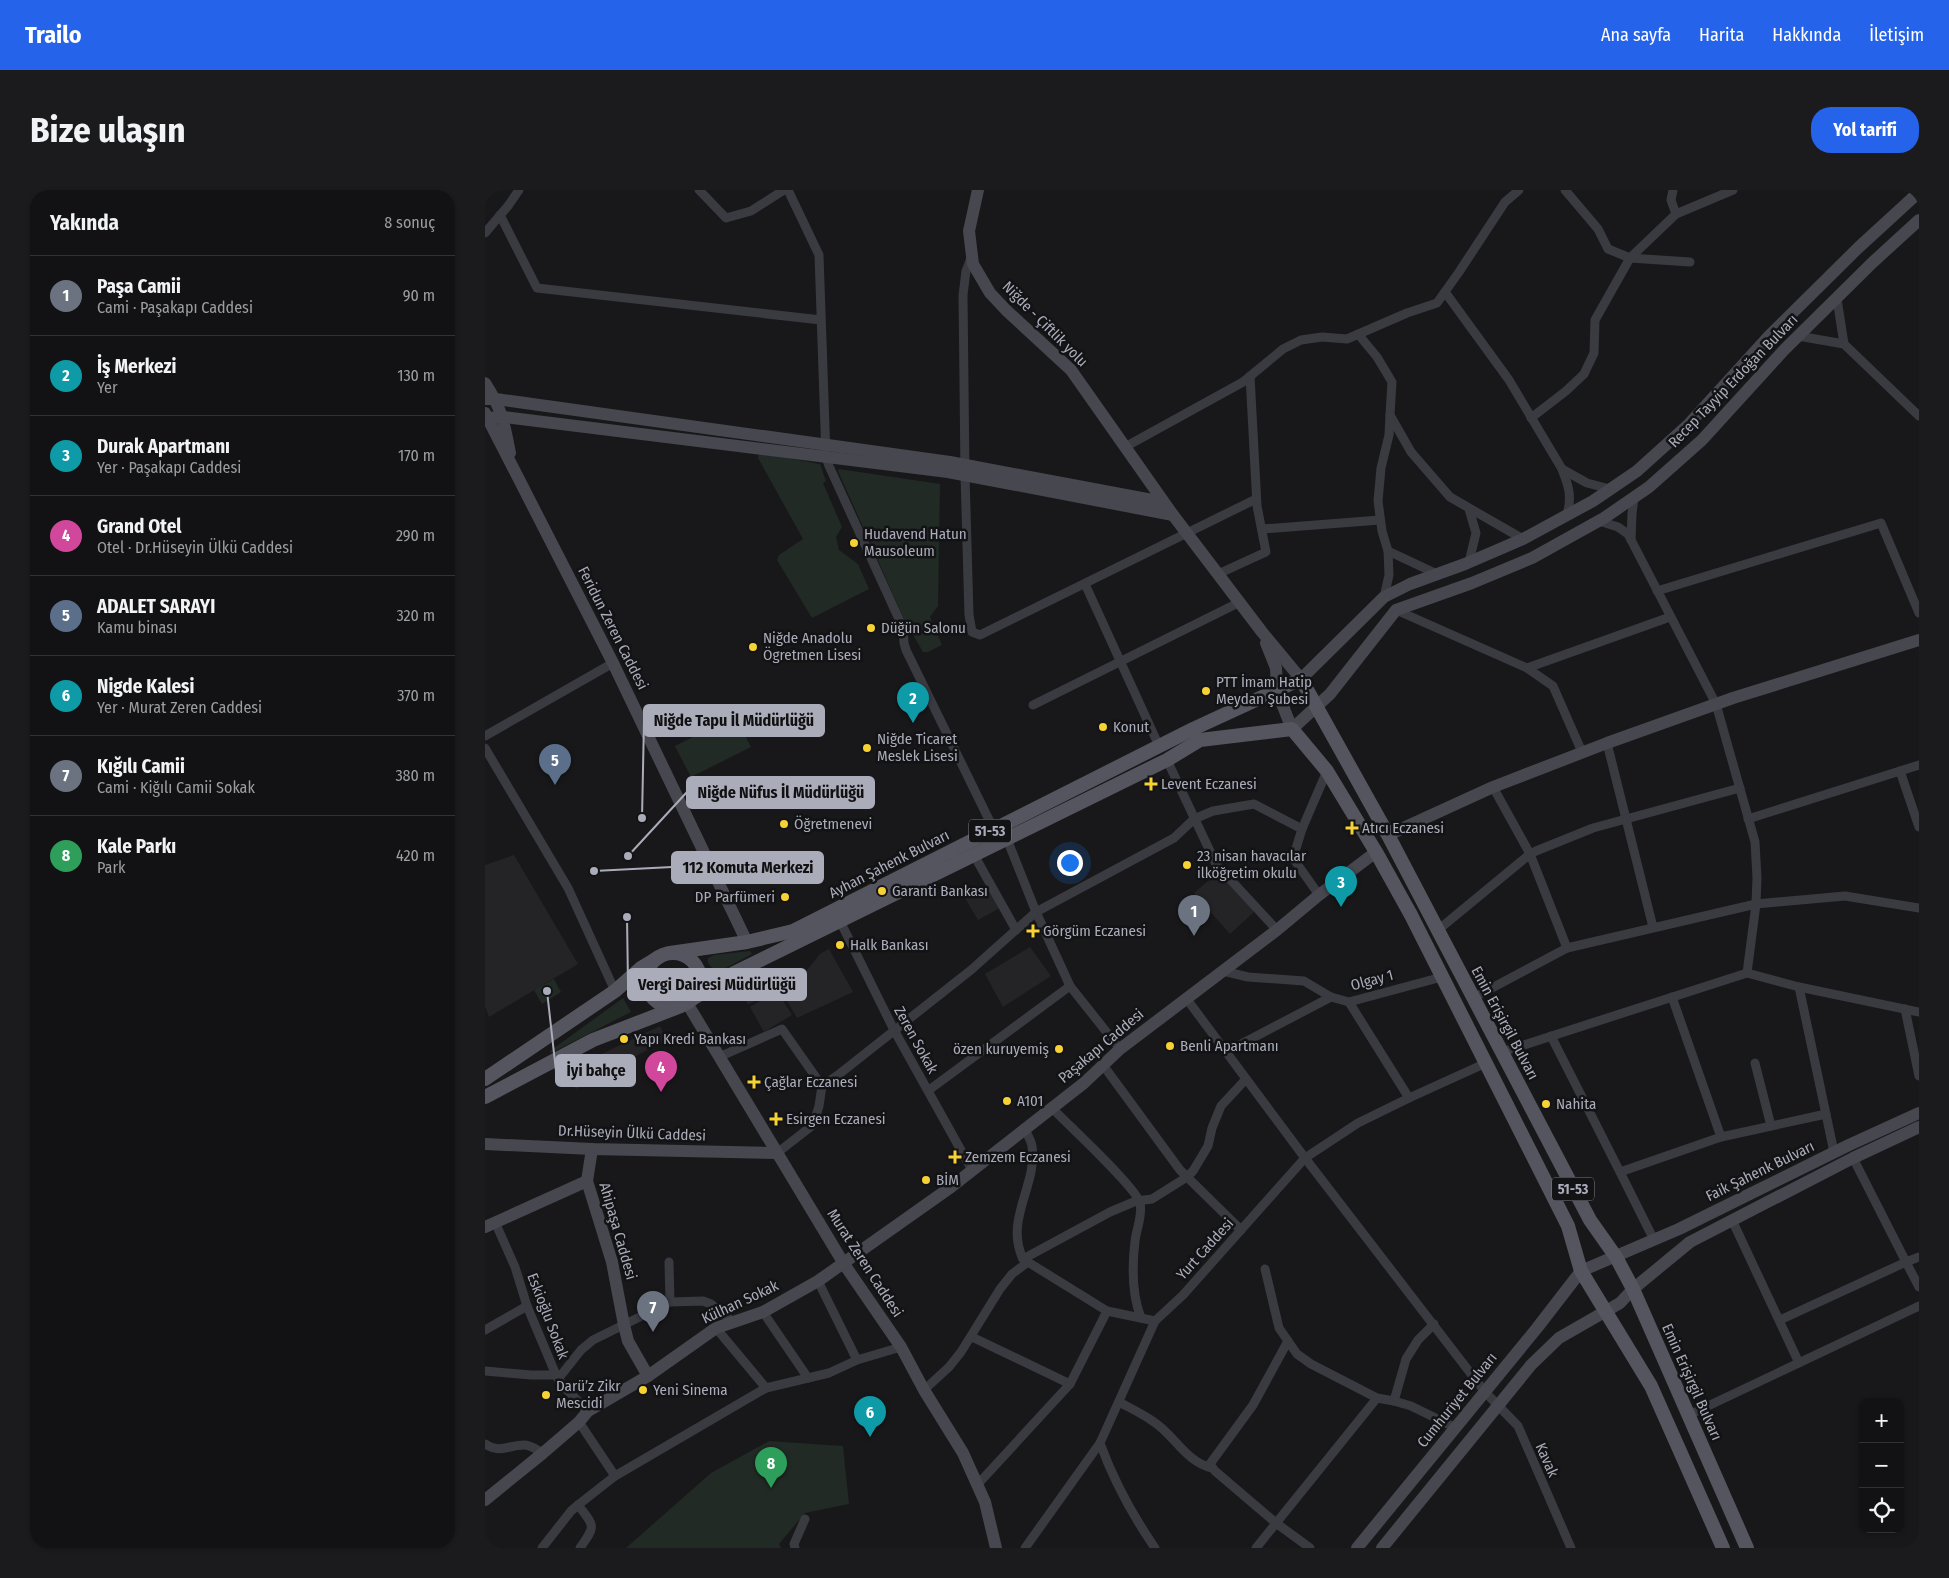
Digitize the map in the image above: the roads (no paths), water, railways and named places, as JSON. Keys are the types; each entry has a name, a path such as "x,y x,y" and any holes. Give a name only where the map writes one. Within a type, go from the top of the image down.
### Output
{"main road":[{"name":"Niğde - Çiftlik yolu","path":"977,191 969,231 973,264 990,293 1071,370 1173,516 1262,632"},
{"name":"Recep Tayyip Erdoğan Bulvarı","path":"1301,679 1384,597 1435,573 1469,562 1523,539 1593,501 1637,471 1688,425 1769,336 1858,248 1919,192"},
{"name":"Recep Tayyip Erdoğan Bulvarı","path":"1292,729 1330,694 1396,610 1422,599 1472,583 1532,558 1599,521 1649,487 1702,440 1798,336 1919,220"},
{"path":"485,383 490,399 504,417 512,465"},
{"path":"490,399 826,451 965,470 1163,502"},
{"path":"486,417 504,417 826,451"},
{"name":"Feridun Zeren Caddesi","path":"486,417 613,663 747,942"},
{"path":"965,470 1173,516"},
{"path":"1262,632 1301,679"},
{"path":"1262,632 1276,668 1277,691 1292,729"},
{"path":"1388,835 1493,787 1582,752 1716,704 1919,640"},
{"name":"Ayhan Şahenk Bulvarı","path":"664,955 747,942 793,932 1159,746 1301,679"},
{"name":"Emin Erişirgil Bulvarı","path":"1301,679 1388,835 1590,1220 1615,1257 1633,1289 1747,1548"},
{"name":"Ayhan Şahenk Bulvarı","path":"687,1003 734,973 1167,760 1200,740 1292,729"},
{"name":"51-53","path":"1292,729 1327,771 1376,852 1442,977 1568,1226 1581,1271 1604,1312 1651,1386 1723,1548"},
{"name":"Paşakapı Caddesi","path":"844,1264 972,1170 1084,1083 1120,1049 1376,852"},
{"path":"682,954 692,961 698,971 699,988 687,1003 668,1007 661,1005 655,1002 647,991 645,977 647,971 650,965 664,955 682,954"},
{"name":"51-53","path":"485,1079 615,991 641,968 664,955"},
{"name":"51-53","path":"485,1097 593,1040 687,1003"},
{"name":"Murat Zeren Caddesi","path":"687,1003 844,1264 901,1347 924,1390 963,1453 978,1484 991,1522 996,1548"},
{"name":"Faik Şahenk Bulvarı","path":"1581,1271 1655,1240 1834,1152 1919,1113"},
{"name":"Faik Şahenk Bulvarı","path":"1604,1312 1620,1303 1633,1289 1690,1242 1853,1158 1919,1127"},
{"name":"Dr.Hüseyin Ülkü Caddesi","path":"485,1144 592,1149 777,1153"},
{"name":"Ahipaşa Caddesi","path":"592,1149 587,1181 612,1262 628,1342 648,1376"},
{"path":"490,1225 587,1181"},
{"name":"Külhan Sokak","path":"485,1500 579,1422 588,1411 648,1376 716,1328 763,1312 844,1264"},
{"name":"Cumhuriyet Bulvarı","path":"1357,1548 1456,1428 1581,1271"},
{"path":"1382,1548 1531,1365 1559,1338 1604,1312"}],"street":[{"path":"485,233 519,190"},
{"path":"699,190 726,218 751,211 783,190"},
{"path":"788,190 819,255 826,451 829,466 903,628 906,650 994,830"},
{"path":"1125,447 1250,376 1283,349 1301,340 1322,337 1347,339 1407,313 1437,303 1505,202 1519,190"},
{"path":"1565,190 1598,229 1609,248 1630,258 1689,262"},
{"path":"1667,190 1676,214"},
{"path":"1671,200 1673,190"},
{"path":"1531,418 1566,391 1584,374 1593,353 1595,320 1630,258 1676,214 1733,190"},
{"path":"500,215 537,288 821,320"},
{"path":"972,256 966,271 963,295 965,470 969,615 972,632 980,635 1186,532 1257,499"},
{"path":"1445,292 1509,380 1562,469 1570,491 1571,502 1567,515"},
{"path":"1837,299 1844,344"},
{"path":"1358,334 1377,357 1392,382 1389,435 1381,468 1378,501 1382,531 1388,551 1389,574 1384,597"},
{"path":"1798,336 1844,344 1919,416"},
{"path":"1218,574 1267,552 1257,499 1250,376"},
{"path":"1390,415 1411,452 1450,497 1523,539"},
{"path":"1562,469 1587,483 1610,489"},
{"path":"1631,540 1635,497"},
{"path":"1469,509 1476,533 1469,562"},
{"path":"1262,529 1380,520"},
{"path":"1599,521 1618,527 1628,534 1716,704 1755,842 1756,904 1747,973"},
{"path":"1657,591 1881,523 1919,613"},
{"path":"1388,551 1435,573"},
{"path":"1085,584 1159,746"},
{"path":"1033,705 1240,602"},
{"path":"1396,610 1527,668 1553,686 1582,752"},
{"path":"1527,668 1670,617"},
{"path":"485,736 613,663"},
{"path":"1607,743 1653,927"},
{"path":"485,748 568,888 615,991"},
{"path":"1167,760 1216,864 1277,930"},
{"path":"1749,819 1919,765"},
{"path":"1319,894 1293,858 1302,829 1327,771"},
{"path":"1900,771 1919,827"},
{"path":"1493,787 1530,854 1567,948"},
{"path":"1438,930 1530,854 1593,828 1740,788"},
{"path":"822,1086 839,1075 971,970 1036,912 1174,838 1194,819 1213,812 1254,804 1302,829"},
{"path":"1007,839 1036,912 1069,986 1120,1049"},
{"path":"974,855 1016,930"},
{"path":"1473,998 1567,948 1756,904 1845,896 1919,908"},
{"name":"Zeren Sokak","path":"840,921 894,1030 972,1170"},
{"name":"Olgay 1","path":"1223,971 1247,977 1304,981 1331,997 1349,1002 1442,977"},
{"path":"1501,1052 1747,973 1799,987 1919,1012"},
{"path":"929,1090 1069,986"},
{"path":"1799,987 1834,1152"},
{"path":"1226,1052 1331,997"},
{"path":"1672,997 1721,1137"},
{"name":"Kavak","path":"1186,998 1305,1158 1485,1392 1518,1426 1571,1548"},
{"path":"1349,1002 1409,1098"},
{"path":"1905,1009 1919,1076"},
{"path":"719,1057 781,1029 822,1086 819,1106 813,1125 777,1153"},
{"path":"1551,1036 1655,1240"},
{"name":"Yurt Caddesi","path":"1025,1548 1100,1443 1155,1321 1183,1295 1305,1158 1358,1123 1486,1063"},
{"path":"1755,1063 1771,1126"},
{"path":"1103,1065 1157,1140 1187,1177 1241,1230"},
{"path":"924,1390 949,1367 971,1337 1000,1289 1025,1261 1110,1212 1140,1201 1152,1199 1187,1177 1193,1171 1208,1146 1212,1128 1221,1106 1247,1079"},
{"path":"1051,1107 1129,1186 1140,1201 1141,1207 1135,1241 1133,1268 1141,1318"},
{"path":"1620,1172 1721,1137 1827,1114"},
{"path":"1024,1128 1032,1144 1033,1160 1016,1230 1017,1247 1025,1261 1107,1311 1155,1321"},
{"path":"1853,1158 1919,1287"},
{"path":"1732,1220 1799,1363"},
{"name":"Eskioğlu Sokak","path":"490,1225 515,1267 527,1306 557,1377 564,1387 588,1411"},
{"path":"1780,1320 1919,1257"},
{"path":"669,1262 670,1302"},
{"path":"1265,1269 1279,1328 1297,1354 1311,1364 1377,1398 1394,1400 1436,1417 1456,1428"},
{"path":"818,1280 857,1360"},
{"path":"485,1371 557,1377 581,1350 593,1340 670,1302 703,1302 711,1304 733,1322"},
{"path":"485,1330 527,1306"},
{"path":"1689,1415 1919,1306"},
{"path":"978,1484 1070,1384 1107,1311"},
{"path":"763,1312 807,1378"},
{"path":"1394,1400 1406,1359 1418,1340 1434,1324"},
{"path":"716,1328 766,1388"},
{"path":"971,1337 1070,1384"},
{"path":"1212,1468 1210,1464 1253,1405 1288,1341"},
{"path":"542,1548 571,1511 615,1476 766,1388 829,1373 857,1360 901,1347"},
{"path":"1256,1548 1377,1398"},
{"path":"1119,1402 1154,1422 1192,1459 1212,1468 1276,1523 1310,1548"},
{"path":"579,1422 615,1476"},
{"path":"1100,1443 1107,1462 1144,1533 1155,1548"},
{"path":"485,1444 493,1449 501,1450 523,1445 543,1453"},
{"path":"578,1505 592,1526 592,1530 580,1548"},
{"path":"795,1548 794,1544 805,1520"}],"place":[{"name":"Hudavend Hatun Mausoleum","path":"854,543"},
{"name":"Düğün Salonu","path":"871,628"},
{"name":"Niğde Anadolu Ögretmen Lisesi","path":"753,647"},
{"name":"PTT İmam Hatip Meydan Şubesi","path":"1206,691"},
{"name":"İş Merkezi","path":"913,723"},
{"name":"Konut","path":"1103,727"},
{"name":"Niğde Ticaret Meslek Lisesi","path":"867,748"},
{"name":"Levent Eczanesi","path":"1151,784"},
{"name":"ADALET SARAYI","path":"555,785"},
{"name":"Niğde Tapu İl Müdürlüğü","path":"642,818"},
{"name":"Öğretmenevi","path":"784,824"},
{"name":"Atıcı Eczanesi","path":"1352,828"},
{"name":"Niğde Nüfus İl Müdürlüğü","path":"628,856"},
{"name":"23 nisan havacılar ilköğretim okulu","path":"1187,865"},
{"name":"112 Komuta Merkezi","path":"594,871"},
{"name":"Garanti Bankası","path":"882,891"},
{"name":"DP Parfümeri","path":"785,897"},
{"name":"Durak Apartmanı","path":"1341,907"},
{"name":"Vergi Dairesi Müdürlüğü","path":"627,917"},
{"name":"Görgüm Eczanesi","path":"1033,931"},
{"name":"Paşa Camii","path":"1194,936"},
{"name":"Halk Bankası","path":"840,945"},
{"name":"İyi bahçe","path":"547,991"},
{"name":"Yapı Kredi Bankası","path":"624,1039"},
{"name":"Benli Apartmanı","path":"1170,1046"},
{"name":"özen kuruyemiş","path":"1059,1049"},
{"name":"Çağlar Eczanesi","path":"754,1082"},
{"name":"Grand Otel","path":"661,1092"},
{"name":"A101","path":"1007,1101"},
{"name":"Nahita","path":"1546,1104"},
{"name":"Esirgen Eczanesi","path":"776,1119"},
{"name":"Zemzem Eczanesi","path":"955,1157"},
{"name":"BİM","path":"926,1180"},
{"name":"Kığılı Camii","path":"653,1332"},
{"name":"Yeni Sinema","path":"643,1390"},
{"name":"Darü’z Zikr Mescidi","path":"546,1395"},
{"name":"Nigde Kalesi","path":"870,1437"},
{"name":"Kale Parkı","path":"771,1488"}]}
